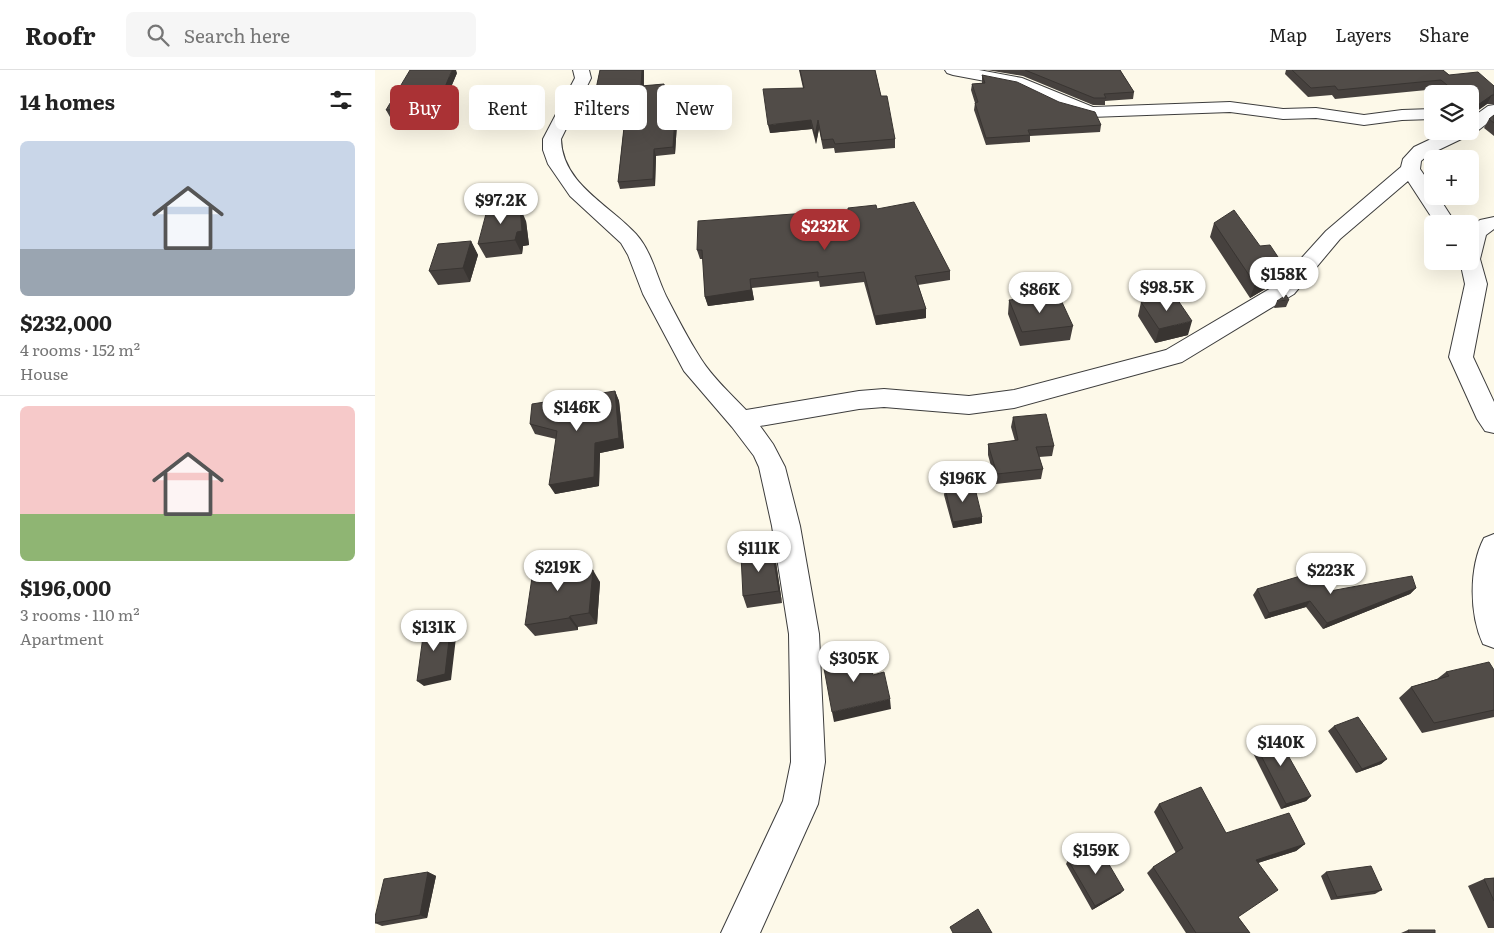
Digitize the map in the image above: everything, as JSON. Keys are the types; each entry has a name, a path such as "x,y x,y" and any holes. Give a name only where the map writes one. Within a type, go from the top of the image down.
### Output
{"street":[{"path":"581,70 583,78 552,139 552,150 557,164 577,192 629,239 639,255 654,294 679,344 704,379 741,420 764,451 772,467 780,499 804,634 808,762 800,804 740,933"},
{"path":"953,70 990,73 1022,83 1065,103 1091,112 1230,107 1273,113 1316,113 1364,120 1424,114"},
{"path":"1479,111 1492,110"},
{"path":"1479,121 1492,110"},
{"path":"1440,215 1410,169 1411,159 1415,154 1444,140"},
{"path":"741,420 859,400 884,398 969,404 1014,399 1174,356 1269,301 1286,289 1333,235 1410,169"},
{"path":"1479,229 1494,223"},
{"path":"1473,270 1476,284 1461,357 1486,412 1494,424"},
{"path":"1494,546 1486,581 1494,634"}],"building":[{"path":"410,70 452,70 446,85 401,85"},
{"path":"600,70 642,70 641,85 597,85"},
{"path":"800,70 875,70 881,96 887,96 895,139 835,144 833,139 822,140 818,120 815,136 811,120 768,125 763,89 804,88"},
{"path":"1025,70 1120,70 1134,92 1104,94 1106,98 1094,98"},
{"path":"1292,70 1443,70 1449,75 1478,72 1494,86 1494,95 1479,104 1479,85 1447,85 1441,80 1338,90 1335,86 1311,88"},
{"path":"982,75 1017,82 1059,102 1095,112 1101,125 1028,130 1030,135 986,138 975,103 978,102 972,84 985,83"},
{"path":"664,84 657,85 657,130 674,130 673,147 654,149 653,179 618,182 624,130 647,130 647,85"},
{"path":"1494,115 1494,123 1489,119"},
{"path":"914,202 950,271 915,276 926,309 875,316 864,272 818,277 818,272 750,279 751,290 705,297 702,250 697,250 698,221 848,210 848,208 876,205 877,209"},
{"path":"520,207 522,231 517,232 515,240 478,244 487,210"},
{"path":"1234,210 1260,246 1270,245 1284,266 1255,284 1214,223"},
{"path":"471,241 463,268 429,271 438,244"},
{"path":"1049,295 1052,301 1061,300 1073,326 1022,332 1009,300"},
{"path":"1286,295 1289,300 1277,301"},
{"path":"1175,296 1192,321 1159,329 1141,302"},
{"path":"615,391 619,438 595,443 594,477 549,485 557,431 530,424 532,404"},
{"path":"1046,414 1054,446 1036,447 1043,469 997,474 988,444 1018,440 1013,417"},
{"path":"974,484 982,517 953,522 945,488"},
{"path":"772,550 779,591 743,596 741,555"},
{"path":"577,558 575,573 593,570 589,613 525,625 534,564"},
{"path":"1317,571 1330,591 1412,576 1416,588 1327,623 1310,601 1269,613 1257,589"},
{"path":"451,623 445,674 417,681 424,629"},
{"path":"868,654 873,675 884,672 890,699 832,712 823,663"},
{"path":"1489,662 1494,670 1494,710 1434,723 1411,687 1449,676 1446,672"},
{"path":"1358,717 1387,759 1362,769 1334,726"},
{"path":"1272,727 1311,796 1286,804 1252,738"},
{"path":"1201,787 1226,833 1289,813 1305,844 1256,860 1278,890 1238,917 1250,933 1196,933 1153,867 1183,848 1159,804"},
{"path":"1097,844 1124,890 1095,906 1068,860"},
{"path":"1371,866 1382,890 1337,897 1326,872"},
{"path":"428,872 420,915 375,923 384,879"},
{"path":"1494,878 1494,901 1484,879"},
{"path":"978,909 992,933 953,933 950,927"},
{"path":"1408,930 1435,930 1435,933 1409,933"}]}
